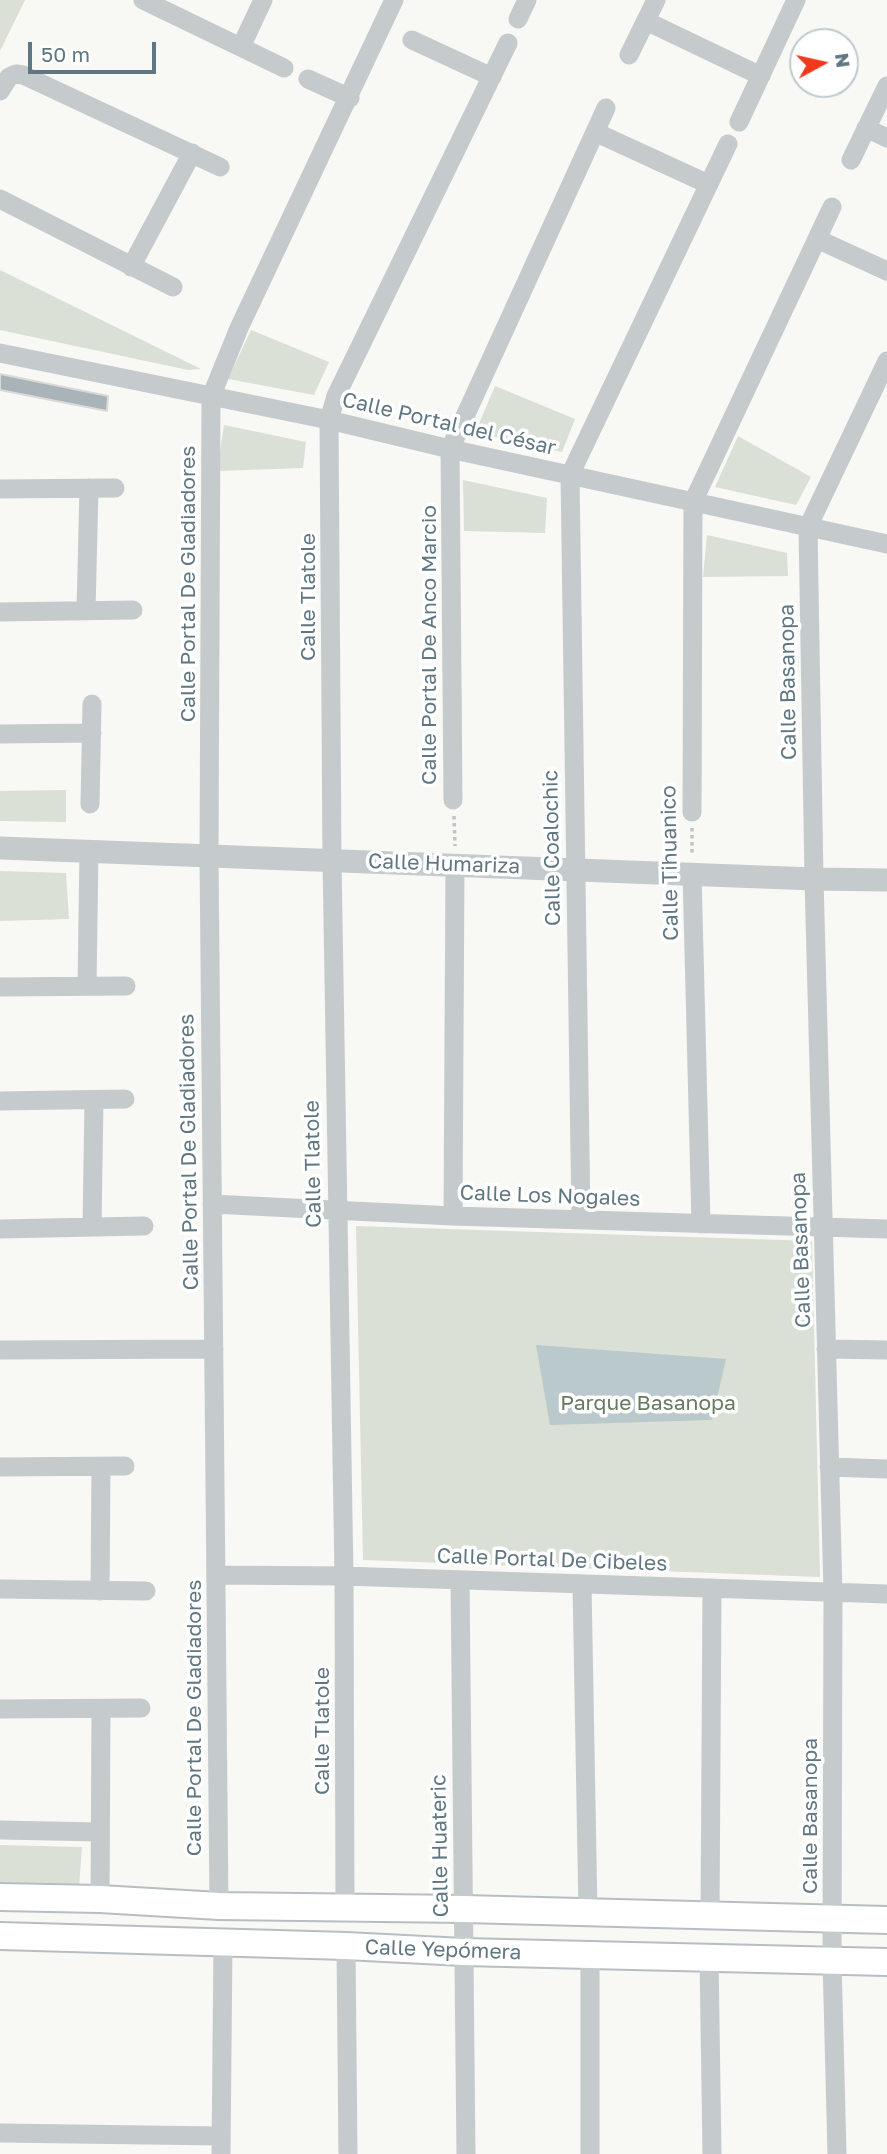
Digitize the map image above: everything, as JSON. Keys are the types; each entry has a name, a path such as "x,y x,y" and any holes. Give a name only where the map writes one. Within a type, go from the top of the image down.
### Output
{"main road":[{"name":"Calle Yepómera","path":"0,1897 100,1899 219,1906 464,1909 887,1920"},
{"name":"Calle Yepómera","path":"0,1936 463,1952 887,1962"}],"street":[{"path":"144,0 284,68"},
{"path":"241,47 263,0"},
{"path":"211,397 239,328 394,0"},
{"path":"518,19 527,0"},
{"path":"629,55 656,0"},
{"path":"739,122 796,0"},
{"path":"646,21 761,76"},
{"path":"412,40 492,76"},
{"path":"329,420 337,396 508,43"},
{"path":"0,91 9,78 16,74 23,75 220,167"},
{"path":"308,79 350,98"},
{"path":"850,160 887,86"},
{"name":"Calle Portal De Anco Marcio","path":"453,800 450,449 606,108"},
{"path":"866,128 887,138"},
{"path":"595,132 708,184"},
{"path":"570,475 728,144"},
{"path":"131,267 192,153"},
{"path":"0,199 173,288"},
{"path":"693,502 832,207"},
{"path":"817,239 887,271"},
{"name":"Calle Portal del César","path":"0,353 329,420 887,544"},
{"name":"Calle Basanopa","path":"837,2154 832,1960 833,1592 814,879 808,527 887,361"},
{"name":"Calle Portal De Gladiadores","path":"211,397 209,856 219,1906"},
{"name":"Calle Tlatole","path":"329,420 332,860 345,1576 345,1907"},
{"name":"Calle Coalochic","path":"570,475 581,1220"},
{"path":"86,611 89,488"},
{"path":"0,489 115,488"},
{"name":"Calle Tihuanico","path":"692,812 693,502"},
{"path":"0,612 133,610"},
{"path":"90,804 92,704"},
{"path":"0,734 92,733"},
{"name":"Calle Humariza","path":"0,848 887,880"},
{"path":"87,986 89,851"},
{"path":"453,1216 455,864"},
{"name":"Calle Tihuanico","path":"692,873 701,1224"},
{"path":"0,986 126,986"},
{"path":"0,1101 125,1099"},
{"path":"92,1227 94,1100"},
{"name":"Calle Los Nogales","path":"212,1204 453,1216 887,1229"},
{"path":"0,1229 144,1226"},
{"path":"0,1350 214,1349"},
{"path":"826,1349 887,1350"},
{"path":"0,1467 125,1466"},
{"path":"829,1466 887,1469"},
{"path":"100,1591 101,1467"},
{"name":"Calle Portal De Cibeles","path":"216,1575 345,1576 887,1594"},
{"name":"Calle Huateric","path":"460,1580 466,2154"},
{"path":"582,1584 588,1912"},
{"path":"710,1916 712,1588"},
{"path":"0,1589 146,1591"},
{"path":"0,1709 141,1708"},
{"path":"100,1899 101,1709"},
{"path":"0,1830 100,1832"},
{"path":"0,2133 221,2145 223,1943"},
{"path":"346,1947 348,2154"},
{"path":"590,1954 590,2154"},
{"path":"709,1956 712,2154"}],"path":[{"name":"Calle Portal De Anco Marcio","path":"453,800 455,864"},
{"name":"Calle Tihuanico","path":"692,812 692,873"}],"green space":[{"path":"0,0 25,0 0,51"},
{"path":"0,270 201,369 188,370 0,330"},
{"path":"251,330 329,362 314,395 228,379"},
{"path":"495,386 575,419 562,452 475,433"},
{"path":"224,425 306,442 303,468 217,471"},
{"path":"738,436 811,477 796,505 715,487"},
{"path":"463,480 547,498 545,533 464,531"},
{"path":"707,535 787,553 788,576 703,577"},
{"path":"66,790 66,822 0,821 0,791"},
{"path":"0,871 66,873 69,919 0,921"},
{"name":"Parque Basanopa","path":"356,1226 812,1241 820,1577 363,1560"},
{"path":"0,1845 82,1847 79,1887 0,1884"}],"shaded area":[{"path":"536,1345 726,1359 712,1420 550,1425"}],"building":[{"path":"0,374 108,396 107,411 0,390"}]}
